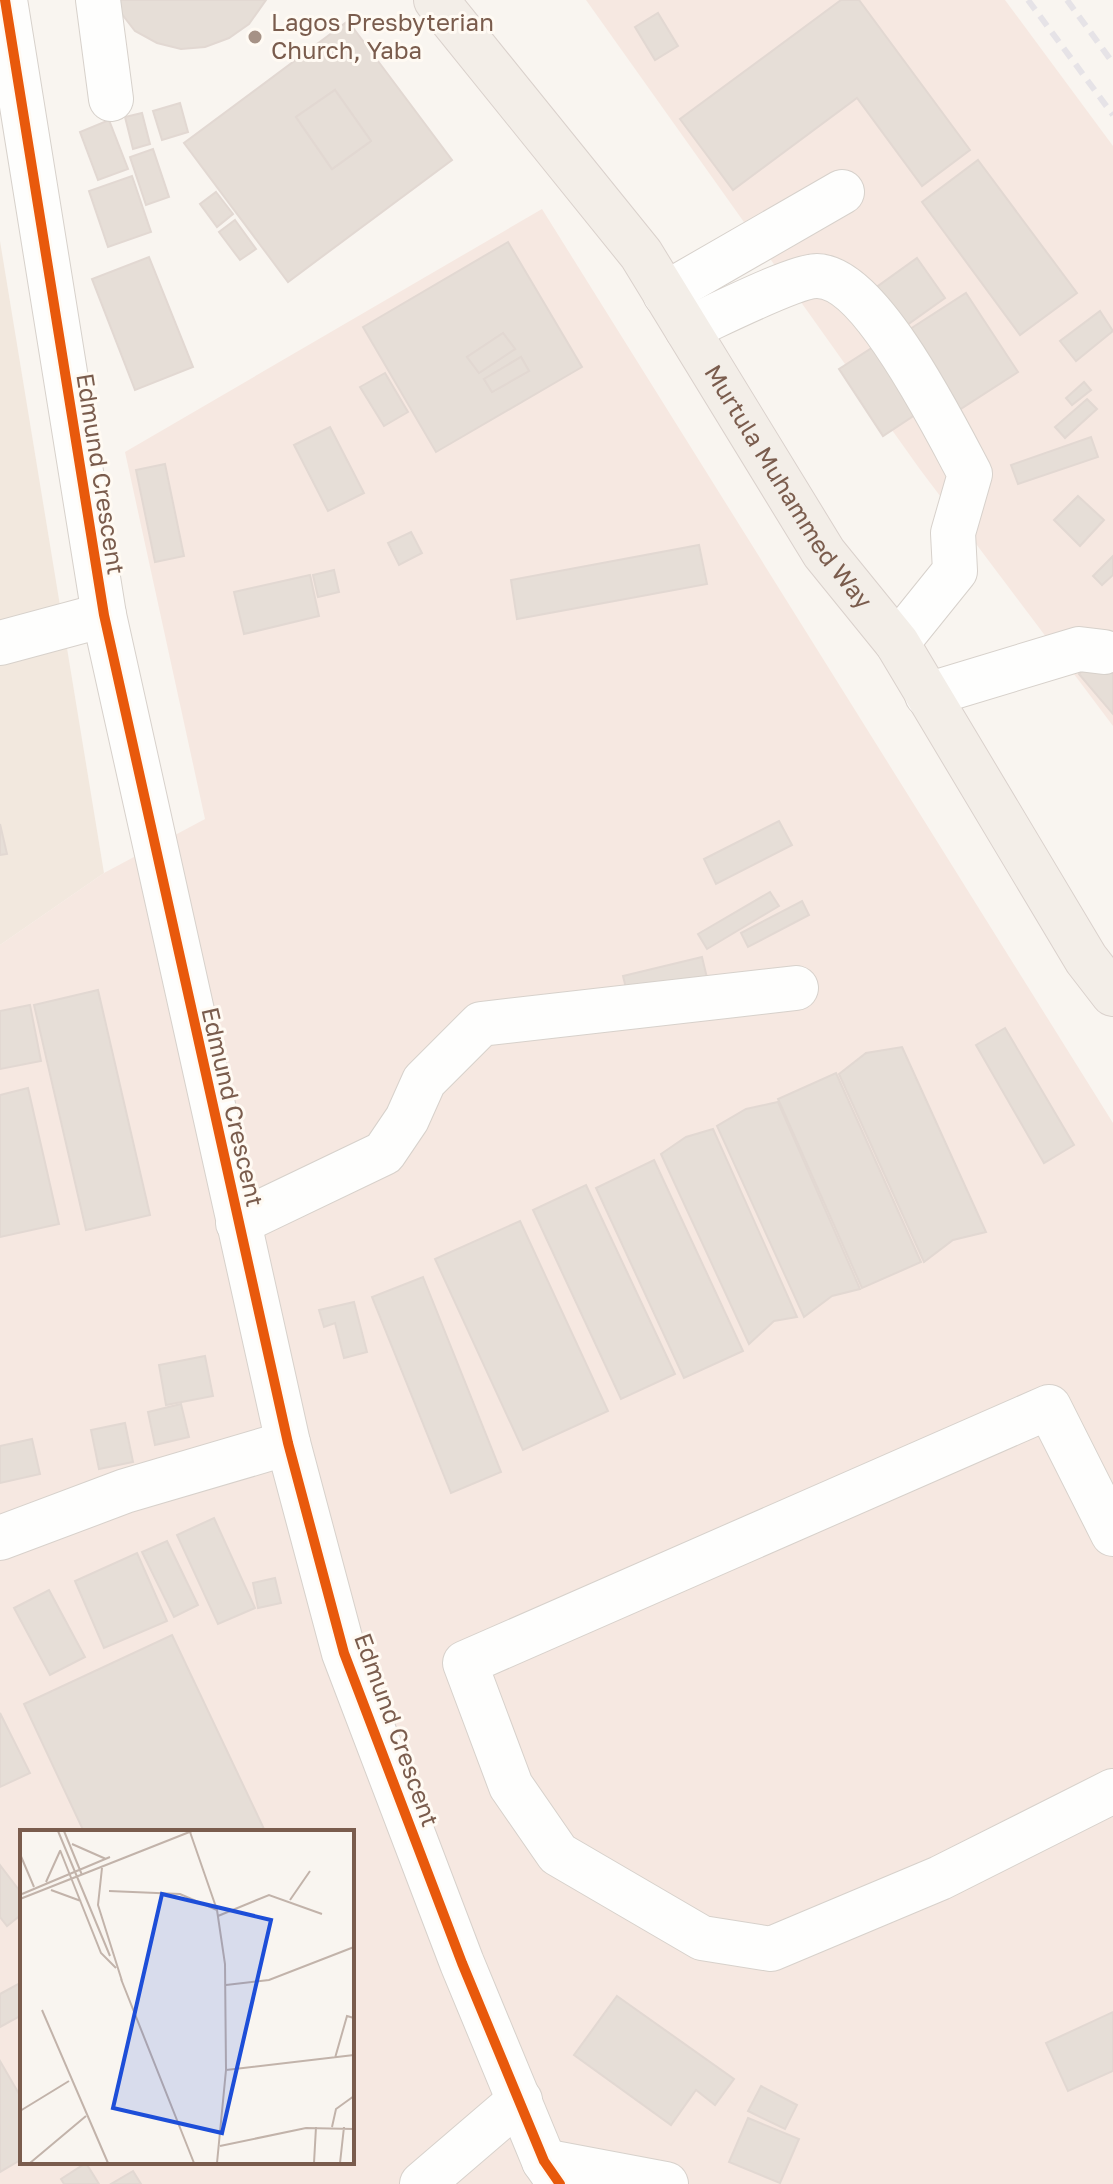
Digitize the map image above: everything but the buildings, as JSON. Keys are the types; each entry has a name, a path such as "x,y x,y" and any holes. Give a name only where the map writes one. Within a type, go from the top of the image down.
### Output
{"main road":[{"name":"Murtula Muhammed Way","path":"451,6 641,254 824,553 897,643 1086,959 1110,980"}],"street":[{"name":"Edmund Crescent","path":"5,0 31,178 104,615 288,1443 344,1653 462,1963 552,2172"},
{"path":"98,0 111,99"},
{"path":"676,312 842,192"},
{"path":"676,312 766,293 817,276 850,288 909,363 970,474 953,533 955,571 897,643"},
{"path":"0,643 104,615"},
{"path":"927,695 1079,649 1104,652"},
{"path":"238,1223 384,1153 407,1119 424,1081 481,1024 796,988"},
{"path":"1113,1534 1049,1407 465,1663 511,1786 558,1854 702,1938 771,1949 940,1878 1113,1791"},
{"path":"0,1538 125,1491 288,1443"},
{"path":"422,2184 520,2100"},
{"path":"552,2172 666,2184"}],"shaded area":[{"path":"586,0 1005,0 1113,146 1113,726 919,468"},
{"path":"542,209 1113,1123 1113,2184 0,2184 0,945 104,873 205,819 125,452"},
{"path":"0,241 104,873 0,945"}],"railway":[{"path":"1028,0 1113,115"},
{"path":"1067,0 1113,63"}],"cycle path":[{"path":"5,0 104,615 288,1443 344,1653 462,1963 544,2161 560,2184"}],"place":[{"name":"Lagos Presbyterian Church, Yaba","path":"255,37"}]}
